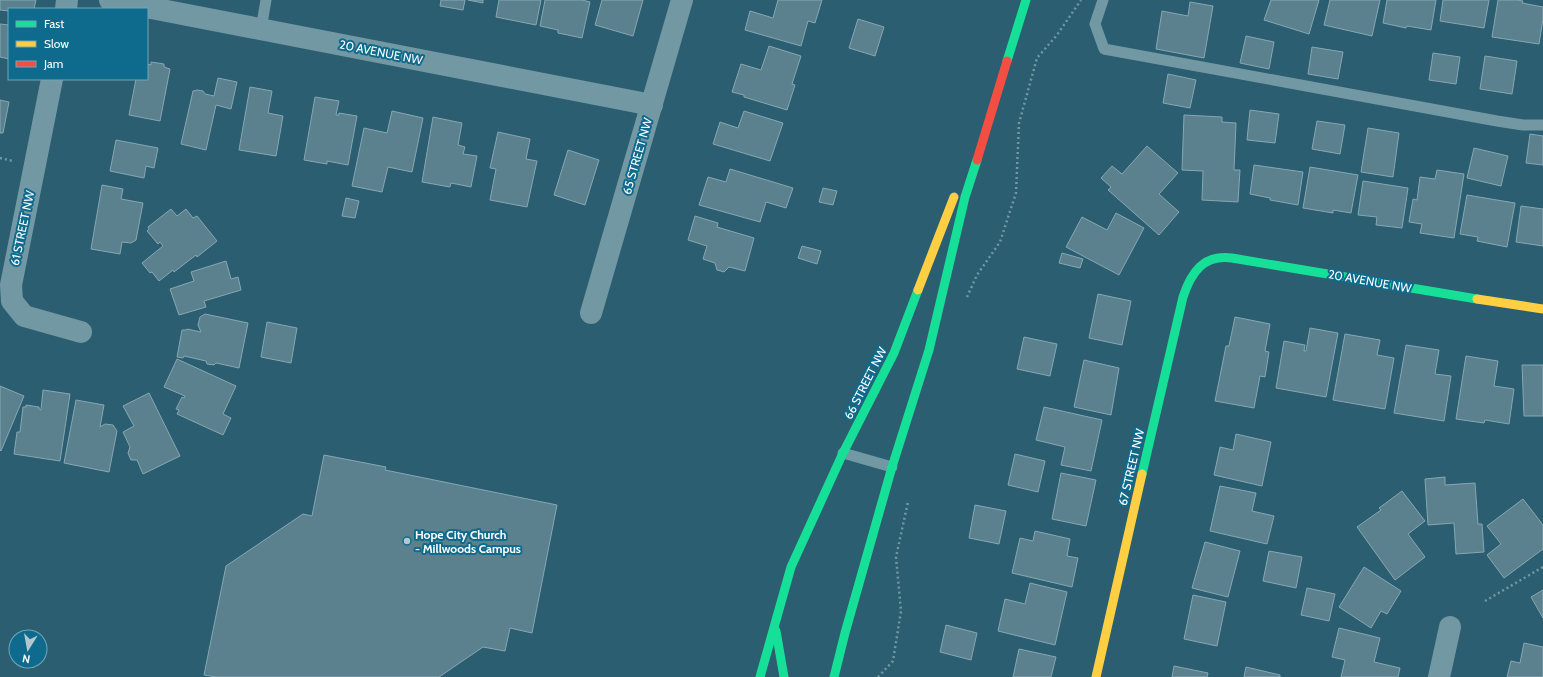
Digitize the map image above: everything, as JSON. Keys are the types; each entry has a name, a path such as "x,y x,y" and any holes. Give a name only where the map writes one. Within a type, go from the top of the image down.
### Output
{"main road":[{"name":"66 STREET NW","path":"834,677 844,633 892,467 929,350 965,197 1026,0"},
{"name":"66 STREET NW","path":"760,677 791,567 843,453 894,353 934,245 995,100"},
{"name":"20 AVENUE NW","path":"1199,266 1210,260 1224,257 1235,258 1543,309"},
{"name":"67 STREET NW","path":"1096,677 1180,306 1187,284 1199,266"},
{"path":"774,624 784,677"}],"street":[{"name":"20 AVENUE NW","path":"110,0 652,105"},
{"name":"65 STREET NW","path":"591,313 682,0"},
{"name":"61 STREET NW","path":"52,80 11,285 12,301 24,316 81,332"},
{"path":"1438,677 1450,627"}],"lane":[{"path":"261,29 266,0"},
{"path":"1103,0 1096,24 1104,49 1497,121 1543,126"},
{"path":"843,453 892,467"}],"path":[{"path":"966,301 977,275 1000,242 1016,193 1019,123 1037,58 1057,35 1081,0"},
{"path":"878,677 893,661 901,611 896,557 910,496"},
{"path":"1486,600 1543,567"}],"building":[{"path":"0,0 36,0 34,8 8,8 8,11 0,10"},
{"path":"441,0 465,0 463,10 440,6"},
{"path":"468,0 483,0 483,3"},
{"path":"499,0 541,0 536,25 496,17"},
{"path":"545,0 582,0 590,2 582,38 558,33 558,30 540,26"},
{"path":"602,0 643,0 633,36 595,25"},
{"path":"778,0 822,0 815,23 808,21 801,46 745,30 750,11 773,18"},
{"path":"1271,0 1319,0 1309,34 1264,20"},
{"path":"1330,0 1380,0 1372,36 1324,25"},
{"path":"1387,0 1436,0 1431,30 1407,26 1406,28 1383,23"},
{"path":"1443,0 1489,0 1484,28 1440,21"},
{"path":"1498,0 1517,0 1523,1 1522,3 1543,7 1543,19 1539,44 1492,37"},
{"path":"1190,2 1213,6 1204,58 1156,49 1162,11 1188,16"},
{"path":"858,19 884,27 875,56 849,48"},
{"path":"0,24 8,25 8,59 0,57"},
{"path":"1246,36 1274,42 1269,69 1240,63"},
{"path":"769,46 801,56 792,84 795,85 787,110 732,92 741,64 761,70"},
{"path":"1312,47 1343,52 1338,79 1308,74"},
{"path":"1433,53 1460,57 1456,84 1429,80"},
{"path":"1485,56 1517,61 1512,94 1480,89"},
{"path":"151,62 164,64 164,67 170,69 160,121 129,115 136,80 148,80 148,64 151,65"},
{"path":"1168,74 1196,80 1190,108 1163,103"},
{"path":"218,78 237,82 231,109 216,105 206,150 181,144 193,91 203,91 205,94 214,96"},
{"path":"250,87 272,91 268,113 283,116 276,156 239,150"},
{"path":"315,97 339,101 336,115 339,115 339,113 357,116 348,165 327,161 327,164 304,160"},
{"path":"0,100 9,102 3,133 0,133"},
{"path":"1250,110 1279,114 1275,143 1247,140"},
{"path":"392,111 423,118 412,172 388,167 382,192 352,186 364,128 387,133"},
{"path":"744,111 783,123 770,161 713,144 720,122 738,128"},
{"path":"1184,115 1222,117 1222,122 1236,123 1234,170 1240,170 1238,202 1202,200 1203,171 1182,170"},
{"path":"433,117 462,123 458,145 465,147 463,154 477,156 471,187 451,183 450,187 422,182"},
{"path":"1317,121 1345,125 1340,154 1312,149"},
{"path":"1368,128 1399,133 1393,177 1361,172"},
{"path":"498,132 530,139 526,159 537,161 527,207 490,200 496,169 490,168"},
{"path":"1530,134 1543,136 1543,165 1526,163"},
{"path":"116,140 158,148 154,168 146,166 144,178 110,171"},
{"path":"1147,146 1178,173 1159,194 1179,212 1159,235 1108,190 1111,187 1101,178 1112,166 1122,174"},
{"path":"1474,148 1508,156 1501,186 1467,178"},
{"path":"568,150 599,160 585,205 554,195"},
{"path":"1254,165 1303,172 1298,205 1270,200 1270,198 1250,194"},
{"path":"1310,167 1358,175 1351,213 1333,210 1333,213 1303,208"},
{"path":"730,169 793,188 786,208 766,202 760,222 699,205 708,177 726,182"},
{"path":"1437,170 1464,174 1454,238 1420,233 1422,224 1409,222 1413,199 1417,200 1420,177 1435,179"},
{"path":"1363,181 1408,188 1402,228 1376,225 1377,217 1358,215"},
{"path":"102,185 123,189 121,199 143,203 136,240 131,243 122,242 120,254 91,249"},
{"path":"823,188 837,191 833,205 819,202"},
{"path":"1467,195 1515,203 1507,247 1477,241 1478,237 1460,234"},
{"path":"346,198 359,201 355,218 342,216"},
{"path":"1521,206 1543,209 1543,246 1516,242"},
{"path":"171,209 177,216 186,209 193,218 197,216 217,241 197,257 196,255 174,272 173,270 159,281 142,263 163,246 160,242 158,244 147,231 149,229 148,227"},
{"path":"1116,213 1144,228 1119,275 1066,247 1082,217 1107,230"},
{"path":"695,216 718,223 717,227 754,238 745,271 729,267 724,272 717,270 715,263 703,259 707,246 688,240"},
{"path":"802,246 821,251 817,264 798,258"},
{"path":"1062,253 1083,259 1080,268 1059,263"},
{"path":"226,261 231,279 238,277 241,290 204,301 206,307 179,315 170,289 194,281 191,272"},
{"path":"1098,294 1131,301 1122,345 1089,338"},
{"path":"205,314 248,323 239,368 216,363 214,365 207,364 206,361 184,356 183,358 177,357 182,330 187,329 201,332 198,325 200,317"},
{"path":"1235,317 1270,324 1265,351 1269,352 1265,377 1260,376 1254,408 1215,401 1226,346 1229,346"},
{"path":"267,322 297,328 291,363 261,357"},
{"path":"1310,328 1338,333 1326,397 1276,388 1284,341 1305,345 1304,351 1306,351"},
{"path":"1345,334 1380,340 1377,355 1394,358 1385,409 1333,400"},
{"path":"1024,337 1057,344 1050,376 1017,369"},
{"path":"1406,345 1439,350 1435,374 1451,376 1444,421 1394,413"},
{"path":"1466,356 1498,361 1494,386 1514,389 1509,424 1485,420 1484,423 1456,419"},
{"path":"177,359 236,386 223,414 231,418 223,435 177,414 179,410 176,409 182,397 184,398 185,396 164,387"},
{"path":"1084,360 1119,368 1111,415 1074,407"},
{"path":"1522,365 1543,365 1543,416 1524,416"},
{"path":"0,386 24,396 1,451 0,450"},
{"path":"43,390 70,394 60,461 14,454 17,432 20,432 23,407 26,407 26,405 39,407 41,410"},
{"path":"149,393 180,456 143,474 137,460 131,460 128,453 130,447 123,432 134,426 123,406"},
{"path":"76,400 104,405 100,427 105,424 113,425 117,431 109,472 64,463"},
{"path":"1044,407 1102,420 1091,471 1061,465 1065,447 1036,440"},
{"path":"1236,434 1271,442 1262,486 1214,475 1220,447 1233,450"},
{"path":"1015,454 1045,461 1038,492 1008,485"},
{"name":"Hope City Church - Millwoods Campus","path":"324,455 386,467 385,470 557,505 532,633 510,628 505,651 483,647 439,677 216,677 204,675 226,566 303,514 312,516"},
{"path":"1061,473 1096,480 1086,526 1052,519"},
{"path":"1445,477 1445,485 1475,483 1478,524 1482,524 1484,552 1456,554 1454,523 1428,525 1425,479"},
{"path":"1220,486 1256,493 1252,511 1274,516 1267,544 1210,531"},
{"path":"1402,491 1425,521 1408,534 1425,557 1395,580 1357,527 1381,510 1379,508"},
{"path":"1523,499 1543,525 1543,549 1504,578 1487,555 1501,544 1487,526"},
{"path":"975,505 1006,511 999,544 969,538"},
{"path":"1035,531 1070,539 1067,556 1078,558 1072,587 1012,573 1020,538 1033,541"},
{"path":"1205,542 1240,551 1228,597 1192,588"},
{"path":"1269,551 1302,557 1296,588 1263,581"},
{"path":"1364,567 1401,591 1387,614 1381,611 1371,628 1339,607"},
{"path":"1030,583 1067,592 1055,645 998,631 1005,599 1025,604"},
{"path":"1307,588 1335,594 1329,621 1301,615"},
{"path":"1543,590 1543,618 1531,597"},
{"path":"1193,595 1226,602 1217,646 1184,639"},
{"path":"946,625 977,633 971,660 940,652"},
{"path":"1339,628 1380,638 1374,662 1400,668 1398,677 1341,677 1345,660 1332,657"},
{"path":"1524,643 1543,647 1543,677 1507,677 1511,661 1520,663"},
{"path":"1019,649 1056,657 1051,677 1013,677"},
{"path":"1174,666 1208,673 1207,677 1172,677"},
{"path":"1246,667 1280,675 1280,677 1244,677"}],"traffic: fast":[{"path":"1007,61 1026,0"},
{"path":"834,677 892,467 929,350 965,197 977,160"},
{"path":"1142,474 1183,297 1194,273 1206,262 1213,259 1232,258 1477,299"},
{"path":"760,677 791,567 843,453 894,353 918,290"},
{"path":"776,631 784,677"}],"traffic: slow":[{"path":"918,290 954,197"},
{"path":"1477,299 1543,309"},
{"path":"1096,677 1142,474"}],"traffic: jam":[{"path":"977,160 1007,61"}],"place":[{"name":"Hope City Church - Millwoods Campus","path":"407,541"}]}
